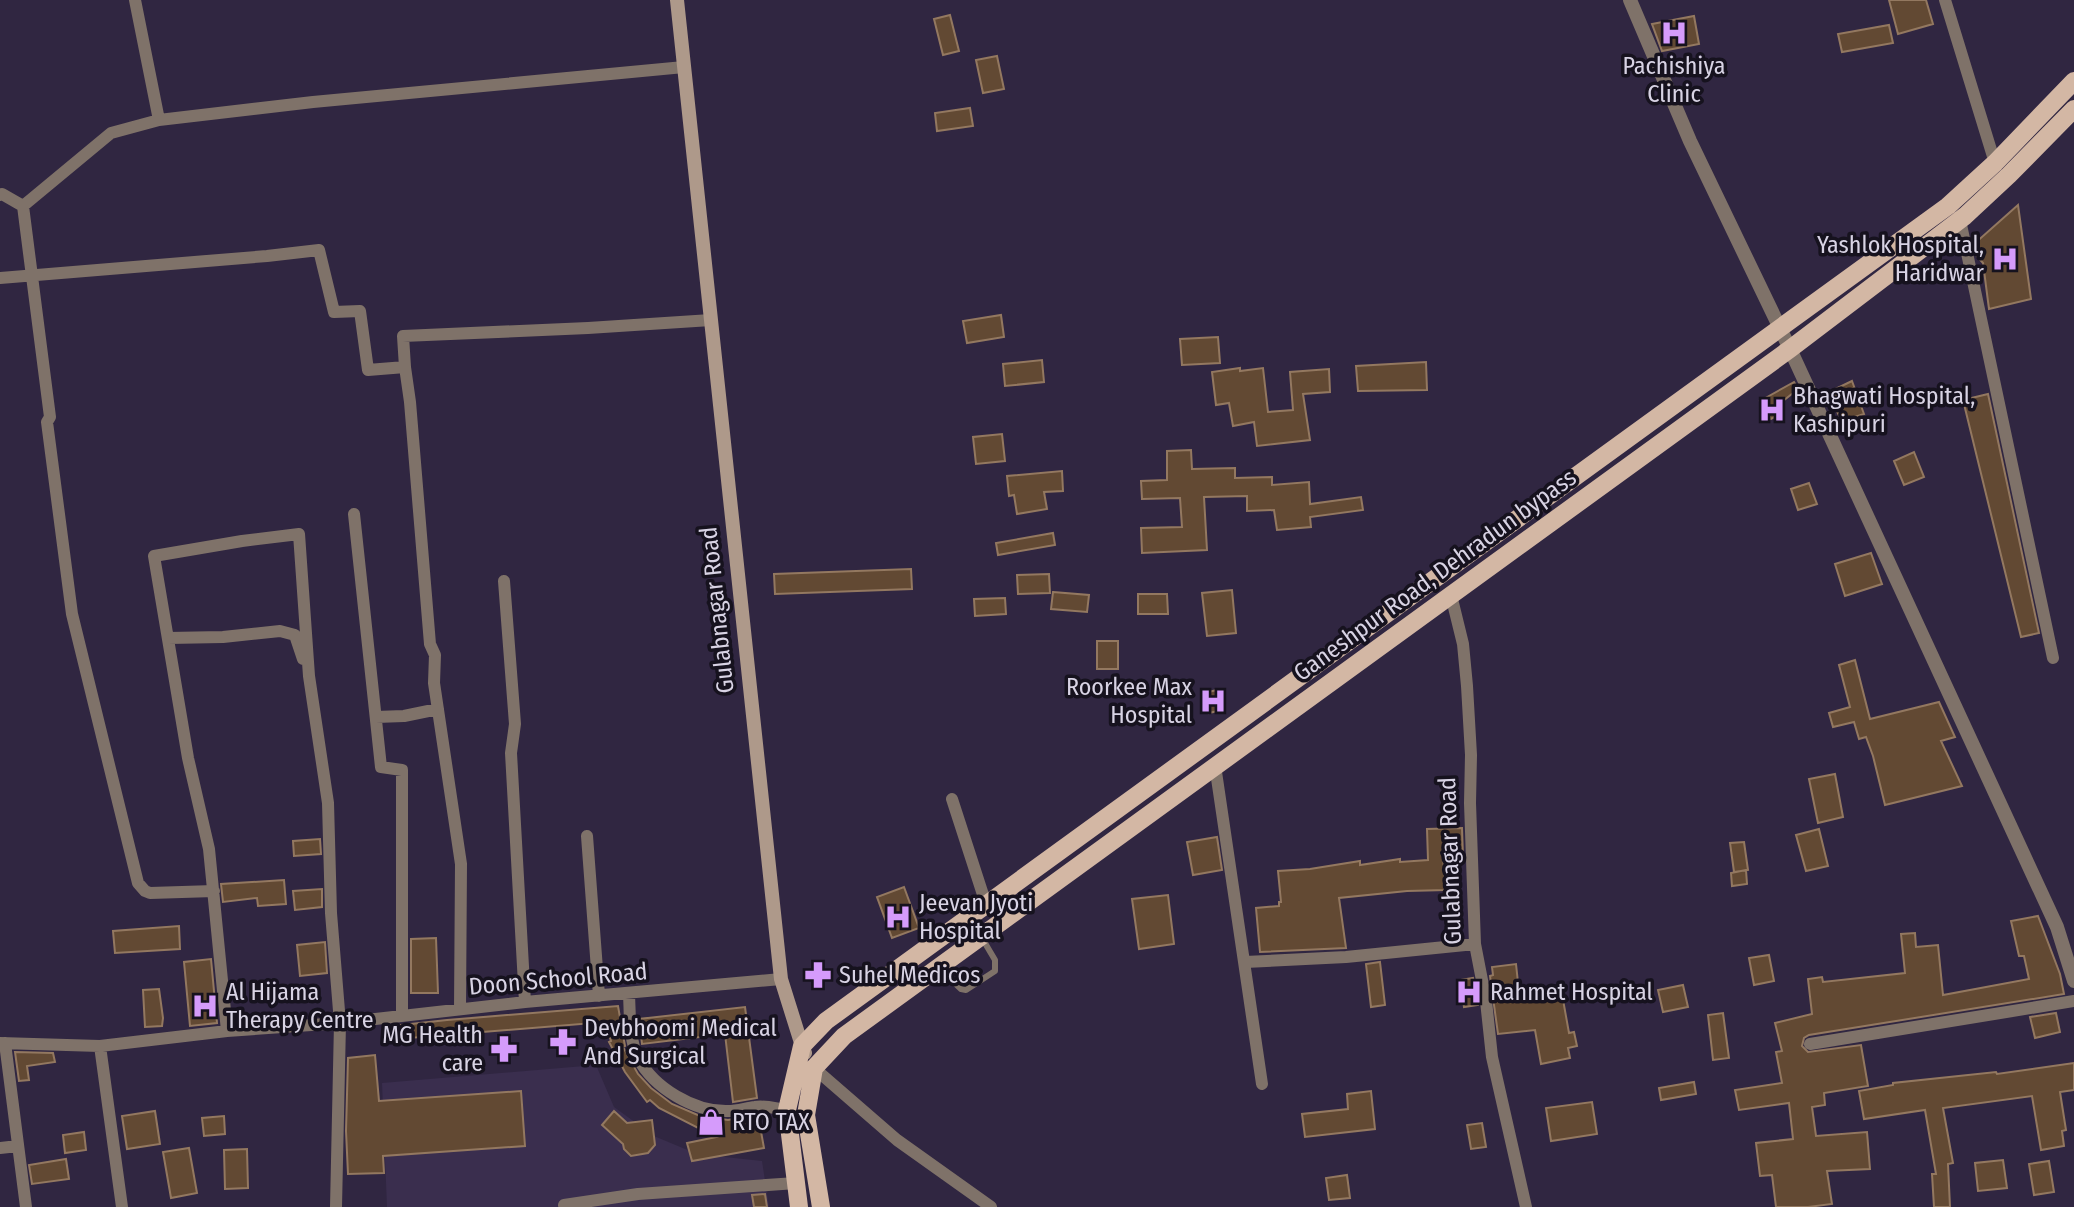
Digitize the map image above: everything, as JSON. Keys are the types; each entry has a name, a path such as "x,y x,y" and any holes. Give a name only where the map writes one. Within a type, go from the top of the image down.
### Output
{"main road":[{"name":"Gulabnagar Road","path":"677,0 780,979 802,1046 814,1068"},
{"path":"799,1207 787,1110 802,1046 826,1021 1948,206 1995,163 2074,80"},
{"name":"Ganeshpur Road, Dehradun bypass","path":"814,1068 844,1036 1790,349 1960,220 2009,175 2074,108"},
{"path":"814,1068 806,1115 821,1207"}],"street":[{"path":"135,0 159,120"},
{"path":"1630,0 1690,141 1790,349 2057,927 2074,981"},
{"path":"1945,0 1995,163"},
{"path":"23,206 111,133 159,120 313,102 684,67"},
{"path":"0,195 23,206"},
{"path":"23,206 72,614 138,884 150,893 214,891"},
{"path":"1960,220 2053,657"},
{"path":"0,278 319,250 334,312 360,311 368,370 405,367"},
{"path":"460,1009 461,864 434,683 435,655 430,644 403,336 711,320"},
{"path":"354,514 382,767 402,770 402,1016"},
{"path":"227,1031 209,849 188,758 155,556 299,534 309,676 326,780 331,913 340,1023 336,1207"},
{"path":"504,581 515,724 511,753 525,1002"},
{"name":"Gulabnagar Road","path":"1451,594 1463,644 1467,686 1475,944 1486,1001 1492,1057 1526,1207"},
{"path":"168,638 223,637 280,631 295,635 309,676"},
{"path":"376,717 404,716 438,709"},
{"path":"1216,765 1262,1084"},
{"path":"952,799 986,904"},
{"path":"587,836 599,996"},
{"path":"1245,962 1346,957 1475,944"},
{"name":"Doon School Road","path":"2,1043 100,1046 227,1031 340,1023 525,1002 780,979"},
{"path":"629,993 632,1037 638,1057 649,1073 667,1090 704,1109 728,1111 758,1106 787,1110"},
{"path":"1811,1044 2074,1001"},
{"path":"2,1043 26,1207"},
{"path":"100,1046 122,1207"},
{"path":"814,1068 897,1140 991,1207"},
{"path":"0,1148 18,1146"},
{"path":"564,1205 638,1194 796,1183"}],"lane":[{"path":"939,967 961,989 966,990 995,971 995,960 981,936"}],"shaded area":[{"path":"596,1065 614,1107 654,1136 697,1154 762,1161 769,1207 387,1207 382,1083"}],"building":[{"path":"1889,0 1926,0 1933,24 1898,34"},
{"path":"950,15 959,51 943,55 934,19"},
{"path":"1694,16 1699,44 1662,51 1652,24"},
{"path":"1889,25 1893,43 1842,52 1838,34"},
{"path":"997,56 1004,89 983,93 976,60"},
{"path":"970,108 973,126 937,131 935,113"},
{"path":"2018,205 2031,299 1989,309 1983,263 1976,255 1974,244"},
{"path":"1001,315 1004,337 967,343 963,321"},
{"path":"1218,337 1220,363 1182,365 1180,339"},
{"path":"1042,360 1044,382 1005,386 1003,364"},
{"path":"1426,362 1427,390 1358,391 1356,366"},
{"path":"1240,368 1240,371 1263,368 1268,412 1293,410 1290,372 1329,369 1330,392 1303,394 1310,440 1257,446 1254,422 1233,426 1229,403 1216,405 1212,372"},
{"path":"1852,381 1864,414 1842,421 1827,393"},
{"path":"1794,382 1798,389 1778,405 1782,413 1771,419 1760,401"},
{"path":"1988,394 2039,633 2021,637 1963,400"},
{"path":"1002,434 1005,461 976,464 973,437"},
{"path":"1191,450 1192,469 1235,468 1235,478 1272,477 1272,485 1309,482 1310,504 1361,497 1363,510 1310,517 1311,527 1277,530 1274,510 1247,511 1247,496 1204,497 1207,550 1142,553 1141,528 1182,527 1180,498 1142,499 1141,481 1167,480 1167,451"},
{"path":"1914,452 1924,477 1904,485 1894,461"},
{"path":"1062,471 1063,491 1044,492 1047,509 1017,514 1014,495 1009,496 1007,476"},
{"path":"1809,483 1817,504 1798,510 1791,489"},
{"path":"1053,533 1055,545 998,555 996,543"},
{"path":"1871,553 1882,584 1845,596 1835,564"},
{"path":"911,569 912,589 775,594 774,574"},
{"path":"1049,574 1050,593 1018,594 1017,575"},
{"path":"1232,590 1236,633 1207,636 1202,593"},
{"path":"1053,592 1089,595 1087,612 1051,609"},
{"path":"1138,594 1167,594 1168,614 1138,614"},
{"path":"1005,598 1006,614 975,616 974,599"},
{"path":"1097,641 1118,641 1118,669 1097,669"},
{"path":"1855,660 1870,719 1939,702 1955,737 1941,741 1962,786 1885,805 1866,737 1859,739 1854,722 1833,727 1829,713 1850,707 1839,665"},
{"path":"1217,690 1222,710 1209,713 1204,693"},
{"path":"1835,774 1843,817 1818,823 1809,779"},
{"path":"1462,828 1463,857 1443,858 1446,890 1339,898 1346,948 1260,952 1256,908 1279,906 1281,902 1278,871 1360,861 1360,865 1400,859 1400,862 1428,860 1427,829"},
{"path":"1819,829 1828,866 1806,871 1796,835"},
{"path":"1217,837 1222,870 1193,875 1187,842"},
{"path":"320,839 321,854 294,856 293,841"},
{"path":"1744,842 1748,870 1734,872 1730,843"},
{"path":"1746,870 1747,884 1732,886 1731,873"},
{"path":"284,880 286,904 258,906 257,898 223,902 221,884"},
{"path":"904,887 919,928 892,938 877,897"},
{"path":"322,889 322,907 295,910 293,891"},
{"path":"1168,895 1174,944 1139,949 1132,899"},
{"path":"2038,916 2060,974 2064,994 1809,1035 1804,1038 1802,1046 1808,1052 1861,1045 1868,1086 1824,1093 1825,1105 1812,1107 1816,1136 1867,1132 1870,1169 1827,1171 1832,1204 1776,1207 1772,1175 1760,1176 1756,1143 1793,1139 1789,1103 1739,1110 1735,1090 1782,1083 1776,1052 1782,1051 1775,1023 1812,1014 1808,979 1822,977 1823,982 1905,973 1901,934 1915,933 1916,947 1938,945 1943,995 2029,979 2024,956 2019,956 2011,921"},
{"path":"179,926 180,949 115,953 113,931"},
{"path":"436,938 438,993 411,993 411,939"},
{"path":"325,942 327,973 300,976 297,945"},
{"path":"1769,955 1774,981 1754,985 1749,958"},
{"path":"211,959 217,1023 190,1026 184,962"},
{"path":"1380,962 1385,1005 1371,1007 1366,964"},
{"path":"1516,964 1520,1001 1562,994 1569,1033 1574,1032 1577,1046 1568,1048 1570,1058 1541,1064 1535,1030 1498,1034 1490,976 1493,975 1492,967"},
{"path":"1473,978 1478,1005 1464,1007 1460,980"},
{"path":"1683,985 1688,1007 1663,1012 1658,990"},
{"path":"159,989 162,1026 145,1027 143,990"},
{"path":"618,1006 625,1046 623,1047 638,1074 651,1088 672,1104 700,1116 728,1120 758,1115 764,1148 692,1161 687,1143 716,1137 659,1108 650,1100 647,1102 625,1072 609,1042 611,1041 605,1022 385,1040 384,1027"},
{"path":"745,1007 757,1098 733,1102 725,1034 642,1044 639,1019"},
{"path":"1723,1013 1729,1058 1713,1060 1708,1015"},
{"path":"2056,1013 2060,1032 2035,1038 2030,1017"},
{"path":"15,1052 53,1053 55,1062 27,1066 29,1080 19,1081"},
{"path":"375,1055 379,1101 521,1091 525,1146 383,1156 384,1173 348,1174 348,1058"},
{"path":"2074,1063 2074,1090 2060,1092 2066,1130 2062,1131 2064,1146 2041,1150 2032,1096 1943,1108 1953,1163 1948,1164 1950,1207 1934,1207 1932,1174 1936,1174 1925,1110 1864,1119 1859,1091 1893,1083 1997,1074"},
{"path":"1694,1082 1696,1094 1661,1100 1659,1088"},
{"path":"1371,1091 1375,1129 1305,1137 1302,1114 1348,1109 1347,1094"},
{"path":"1592,1102 1597,1134 1551,1141 1546,1108"},
{"path":"155,1111 160,1144 127,1149 122,1116"},
{"path":"614,1111 627,1123 652,1120 655,1145 648,1153 631,1156 623,1144 602,1125"},
{"path":"224,1116 225,1134 204,1136 202,1118"},
{"path":"1482,1123 1486,1147 1471,1149 1467,1125"},
{"path":"84,1132 86,1150 65,1153 63,1135"},
{"path":"189,1148 197,1193 171,1198 163,1152"},
{"path":"247,1149 248,1188 225,1189 224,1150"},
{"path":"66,1159 69,1179 32,1184 29,1165"},
{"path":"2003,1160 2007,1188 1978,1191 1975,1163"},
{"path":"2049,1161 2054,1192 2034,1195 2029,1164"},
{"path":"1347,1175 1350,1198 1329,1200 1326,1178"},
{"path":"765,1194 767,1207 754,1207 752,1195"}],"place":[{"name":"Pachishiya Clinic","path":"1674,33"},
{"name":"Yashlok Hospital, Haridwar","path":"2005,259"},
{"name":"Bhagwati Hospital, Kashipuri","path":"1772,410"},
{"name":"Roorkee Max Hospital","path":"1213,701"},
{"name":"Jeevan Jyoti Hospital","path":"898,917"},
{"name":"Suhel Medicos","path":"818,975"},
{"name":"Rahmet Hospital","path":"1469,992"},
{"name":"Al Hijama Therapy Centre","path":"205,1006"},
{"name":"Devbhoomi Medical And Surgical","path":"563,1042"},
{"name":"MG Health care","path":"504,1049"},
{"name":"RTO TAX","path":"711,1122"}]}
